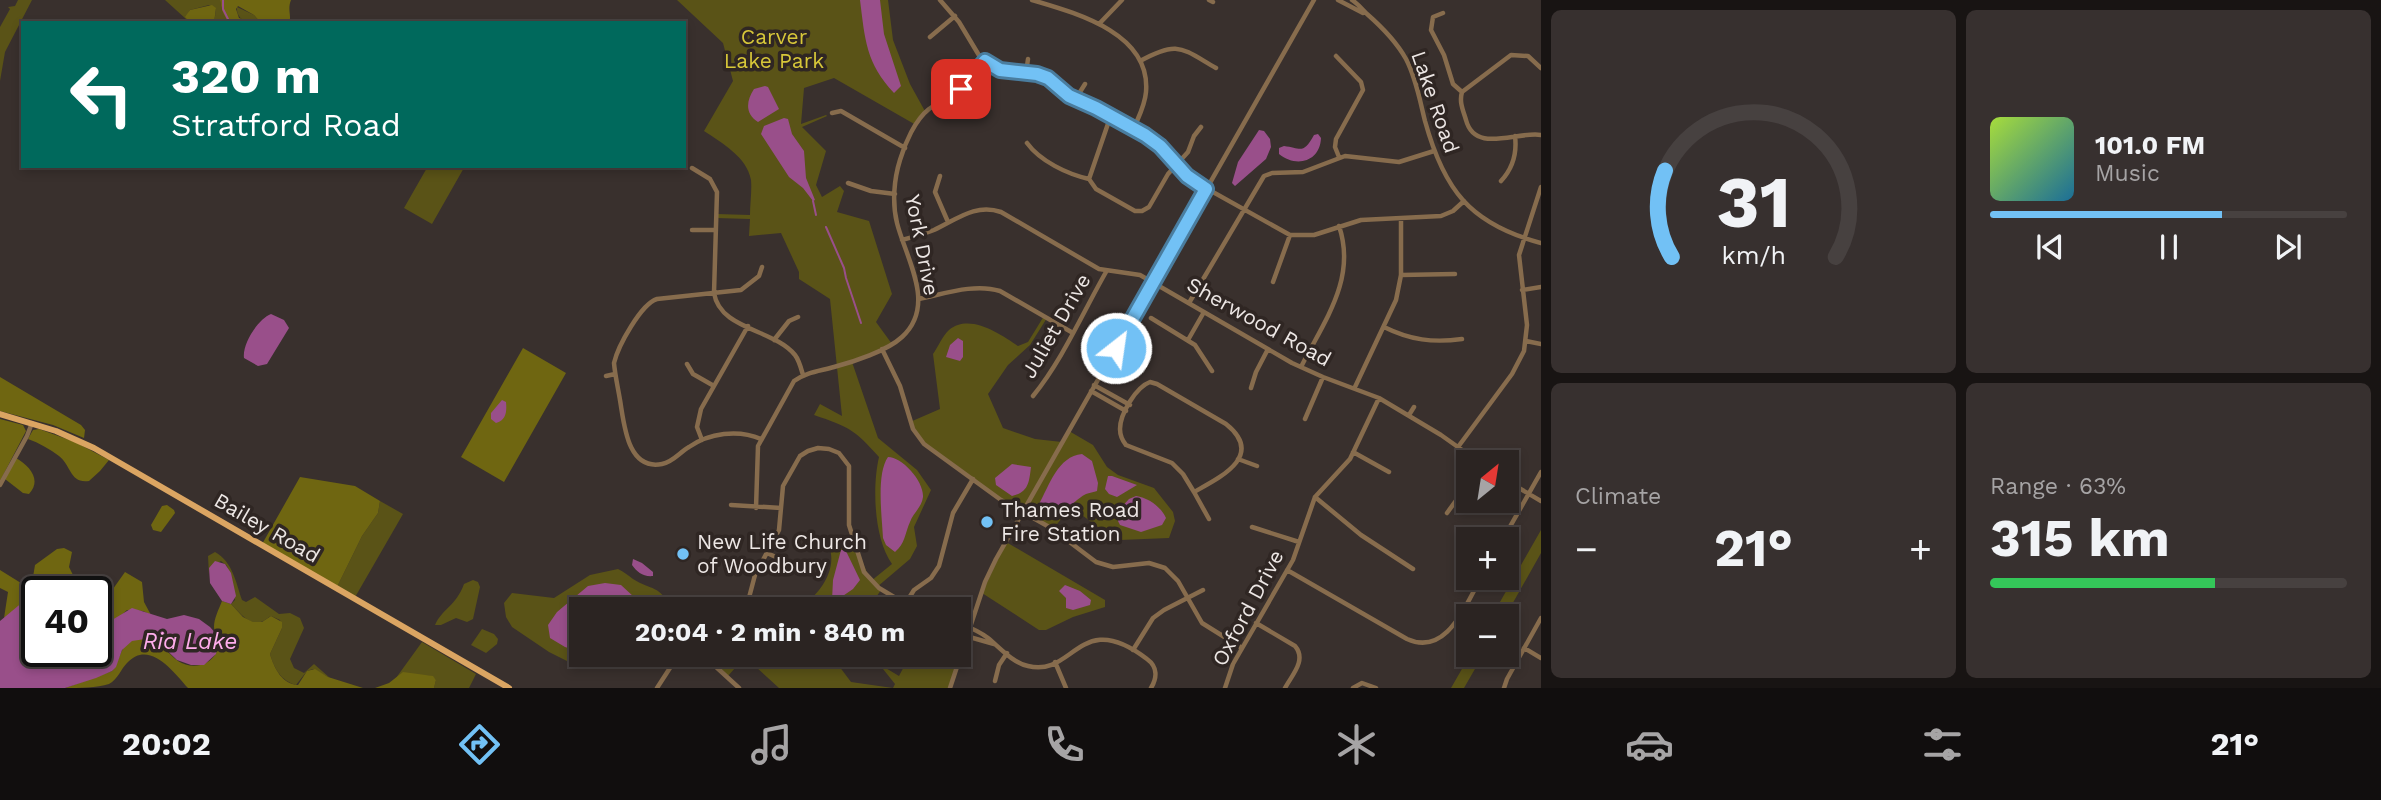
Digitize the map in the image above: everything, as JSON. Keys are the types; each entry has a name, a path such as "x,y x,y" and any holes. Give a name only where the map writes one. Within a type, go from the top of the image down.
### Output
{"main road":[{"name":"Bailey Road","path":"0,414 68,435 94,447 509,688"}],"street":[{"path":"940,0 955,16 985,61 1000,70 1048,78 1075,100 1111,115 1153,140 1195,182 1290,235 1314,235 1361,219 1441,216 1453,211 1464,201"},
{"path":"1033,0 1099,24 1130,47 1140,61 1146,89 1144,103 1134,128"},
{"path":"1099,24 1122,0"},
{"path":"971,625 990,571 1314,0"},
{"name":"Lake Road","path":"1338,0 1368,15"},
{"name":"Lake Road","path":"1352,0 1390,36 1406,59 1434,151 1443,173 1464,201 1493,224 1541,243"},
{"path":"1443,13 1433,17 1431,30 1445,58 1453,84 1462,92"},
{"path":"930,37 955,16"},
{"path":"1140,61 1159,51 1176,48 1187,51 1216,68"},
{"path":"1541,68 1529,56 1511,55 1462,92 1461,103 1468,128 1473,135 1486,139 1541,135"},
{"path":"1336,56 1361,82 1363,90 1336,139 1335,147 1339,157"},
{"path":"1026,73 1028,59"},
{"name":"York Drive","path":"803,375 847,363 882,349 907,332 914,319 919,299 895,214 898,168 905,148 924,114 961,89 985,61"},
{"path":"1075,100 1086,84"},
{"path":"832,113 841,111 905,148"},
{"path":"1089,179 1111,115"},
{"path":"1027,143 1034,153 1066,171 1089,179 1096,189 1131,209 1142,211 1149,206 1168,174 1188,152 1201,127"},
{"path":"1501,181 1516,153 1515,136"},
{"path":"1189,303 1264,176 1272,173 1303,172 1339,157 1356,155 1399,162 1434,151"},
{"path":"692,168 708,177 715,186 717,197 714,293 718,306 723,312 774,340 795,355 803,375 791,385 756,451 756,508"},
{"path":"940,176 935,192 948,222"},
{"path":"848,183 870,191 895,194"},
{"path":"1458,447 1517,367 1526,341 1527,325 1518,262 1523,238 1541,187"},
{"name":"Sherwood Road","path":"902,240 974,210 994,209 1105,272 1135,273 1301,367 1380,398 1462,450"},
{"path":"1355,387 1396,300 1402,275 1401,218"},
{"path":"1301,367 1343,280 1346,262 1339,226"},
{"path":"692,230 716,230"},
{"path":"1273,282 1290,235"},
{"path":"761,439 737,432 702,440 664,464 651,464 632,450 626,437 614,363 647,303 657,299 741,290 759,276 762,267"},
{"name":"Juliet Drive","path":"1033,396 1057,363 1105,272"},
{"path":"1402,275 1455,274"},
{"path":"1522,290 1541,287"},
{"path":"919,299 973,288 988,288 1000,291 1073,333"},
{"path":"1188,340 1205,312"},
{"path":"774,340 789,321 798,317"},
{"path":"1151,318 1196,346 1212,371"},
{"path":"702,440 697,420 748,326"},
{"path":"1384,327 1421,340 1462,339"},
{"path":"1526,341 1541,344"},
{"path":"882,349 900,386 915,434 924,444 973,479 1051,528 1101,565 1113,567 1149,563 1165,568 1175,576 1202,623 1242,648"},
{"path":"1251,388 1268,349"},
{"path":"687,364 693,374 714,386"},
{"path":"606,376 615,374"},
{"path":"1305,419 1323,377"},
{"path":"1194,492 1227,474 1238,459 1239,441 1230,427 1150,382 1143,386 1128,408 1120,430 1126,445 1172,463 1183,474 1209,519"},
{"path":"1094,385 1128,408"},
{"path":"1091,391 1128,408"},
{"name":"Oxford Drive","path":"1225,688 1229,672 1287,570 1315,496 1347,464 1380,398"},
{"path":"1409,415 1414,407"},
{"path":"0,485 32,423"},
{"path":"749,597 755,575 779,530 783,486 801,455 817,448 831,449 840,454 850,469 848,519 852,539 861,567 874,585 890,597"},
{"path":"1353,452 1389,472"},
{"path":"1238,459 1257,466"},
{"path":"1510,527 1541,472"},
{"path":"910,597 914,590 931,578 939,566 953,513 973,479"},
{"path":"1519,488 1541,501"},
{"path":"1315,496 1367,539 1413,569"},
{"path":"1447,513 1456,501"},
{"path":"731,505 781,508"},
{"path":"1252,527 1299,542"},
{"path":"767,553 800,568"},
{"path":"1287,570 1406,639 1423,643 1441,638 1449,632 1474,590"},
{"path":"1133,650 1153,618 1203,590"},
{"path":"1504,688 1541,618"},
{"path":"1256,623 1295,646 1300,652 1300,661 1285,688"},
{"path":"971,629 1019,663 1028,666 1040,667 1055,663 1098,639 1117,641 1148,659 1156,676 1151,688"},
{"path":"971,638 995,645"},
{"path":"1524,648 1541,658"},
{"path":"995,681 999,665 1007,653"},
{"path":"1055,663 1066,688"},
{"path":"657,688 671,667"},
{"path":"716,667 739,688"},
{"path":"950,688 957,667"},
{"path":"1353,688 1362,683 1376,688"}],"green space":[{"path":"18,0 32,0 5,52 0,81 0,27 10,9 8,7 15,6"},
{"path":"165,0 220,0 227,21 214,21 216,9 209,5 190,10 186,19"},
{"name":"Carver Lake Park","path":"677,0 888,0 893,40 910,84 926,113 916,125 834,78 804,88 801,124 827,116 802,127 826,151 816,185 822,197 840,186 844,191 837,212 869,221 892,294 876,322 892,344 852,362 878,438 917,470 931,490 914,527 917,546 910,559 877,587 881,590 876,597 812,597 819,590 830,569 829,547 853,542 871,581 892,564 881,541 876,512 879,457 850,430 814,415 820,404 842,416 830,299 799,279 799,272 781,233 749,236 750,219 716,218 716,214 750,215 749,172 726,146 704,131 733,81 723,43"},
{"path":"237,7 254,15 259,21 246,21 237,12"},
{"path":"427,168 464,168 432,224 404,208"},
{"path":"1044,316 1047,318 1030,345 1008,365 988,394 1003,428 1035,439 1062,442 1069,431 1093,445 1107,467 1118,475 1154,488 1173,512 1175,521 1169,538 1113,538 1071,507 1053,529 1001,500 926,445 910,422 940,409 933,354 949,330 957,325 975,324 994,331 1018,346 1028,342"},
{"path":"380,501 403,514 354,599 336,589 362,536 378,513"},
{"path":"1541,530 1541,553 1512,604 1499,604 1507,590 1519,590 1519,569"},
{"path":"1006,542 1105,600 1105,607 1073,617 1046,630 1039,630 982,593"},
{"path":"215,552 230,567 242,600 246,602 255,597 279,614 290,613 300,618 304,628 290,659 294,668 304,673 314,664 330,678 313,669 307,671 296,685 282,677 270,654 282,628 280,620 271,616 261,622 252,622 231,604 235,600 227,566 221,561 209,568 209,575 208,556"},
{"path":"618,569 664,597 569,597 569,662 512,627 506,617 504,603 512,593 554,598 590,575"},
{"path":"473,580 478,582 480,587 473,619 467,622 456,618 435,625 464,584"},
{"path":"482,629 494,634 498,639 497,644 486,653 471,645"},
{"path":"422,642 476,674 469,688 434,688 436,680 432,676 409,675 396,678"},
{"path":"716,667 736,667 727,677"},
{"path":"756,667 840,667 851,682 893,688 779,688"},
{"path":"881,667 899,676 904,667 957,667 950,688 893,688 895,684"},
{"path":"1463,667 1476,667 1464,688 1451,688"}],"shaded area":[{"path":"220,0 291,0 289,21 259,21 238,6 236,9 239,18 248,21 227,21"},
{"path":"212,5 216,8 214,21 188,21 185,17 190,10"},
{"path":"523,348 566,373 504,482 461,457"},
{"path":"0,377 81,425 85,430 84,438 53,425 0,411"},
{"path":"0,419 23,425 26,431 0,481"},
{"path":"39,429 75,442 109,460 89,481 78,480 59,456 28,439 33,430"},
{"path":"16,458 33,474 33,489 29,494 23,493 5,479"},
{"path":"300,477 355,486 380,501 378,513 362,536 336,589 261,546"},
{"path":"167,505 175,513 161,532 153,530 151,525 162,506"},
{"path":"64,548 72,552 69,567 74,576 33,576 35,565 57,549"},
{"path":"0,570 21,583 21,605 4,618 8,592 0,588"},
{"path":"125,572 142,582 144,602 151,615 143,611 127,610 116,620 112,620 112,590"},
{"path":"222,601 231,604 243,617 253,622 262,622 271,616 282,622 282,628 270,654 276,670 287,682 298,685 307,671 315,669 328,677 363,688 188,688 168,666 144,654 135,656 109,684 65,688 112,671 128,642 139,638 158,643 183,664 204,664 213,658 217,650 214,624"},
{"path":"403,672 433,676 436,680 434,688 375,688 389,683"}],"water":[{"path":"860,0 880,0 884,34 901,86 894,93 872,61"},
{"path":"765,86 779,109 758,122 751,115 748,103 754,89"},
{"path":"788,119 792,134 804,151 806,178 815,200 813,201 803,188 789,177 761,134 764,126"},
{"path":"1259,130 1264,131 1270,139 1271,147 1266,159 1235,186 1232,183 1238,162"},
{"path":"1318,134 1321,138 1320,146 1312,157 1293,161 1279,154 1279,148 1284,146 1304,148 1314,135"},
{"path":"271,314 284,320 289,328 267,364 258,366 244,358 244,352 256,326"},
{"path":"958,338 963,341 963,357 960,361 946,357 950,345"},
{"path":"502,400 506,402 506,412 504,418 496,423 491,419 491,413"},
{"path":"1082,454 1092,461 1098,483 1097,491 1086,494 1059,513 1039,510 1039,504 1060,466"},
{"path":"888,457 900,461 911,471 920,484 923,497 903,542 895,552 886,545 883,538 881,485 884,464"},
{"path":"1012,464 1031,467 1025,489 1012,496 996,485 995,478"},
{"path":"1108,476 1137,485 1117,497 1105,489"},
{"path":"1136,496 1150,501 1161,510 1166,518 1162,525 1141,532 1120,525 1118,511 1129,499"},
{"path":"845,549 860,580 841,597 832,597 833,580 841,550"},
{"path":"633,559 653,572 653,576 638,572 632,565"},
{"path":"215,561 225,564 231,573 236,596 231,604 222,601 210,583 209,568"},
{"path":"605,583 621,585 634,597 575,597 588,586"},
{"path":"1065,585 1080,591 1091,600 1090,605 1073,610 1066,608 1066,598 1059,591"},
{"path":"569,602 569,648 550,638 548,625"},
{"name":"Ria Lake","path":"21,604 21,667 112,667 112,620 132,608 167,619 184,615 199,619 217,635 218,644 216,654 204,665 191,665 177,660 157,641 132,641 122,650 116,667 96,678 65,688 0,688 0,621"}],"waterway":[{"path":"223,0 223,9 229,21"},
{"path":"813,201 816,215"},
{"path":"826,227 844,268 861,323"}],"place":[{"name":"Thames Road Fire Station","path":"987,522"},
{"name":"New Life Church of Woodbury","path":"683,554"}],"route":[{"path":"961,89 985,61 994,68 1007,72 1042,75 1075,100 1111,115 1145,135 1160,146 1187,176 1206,189 1116,348"}]}
